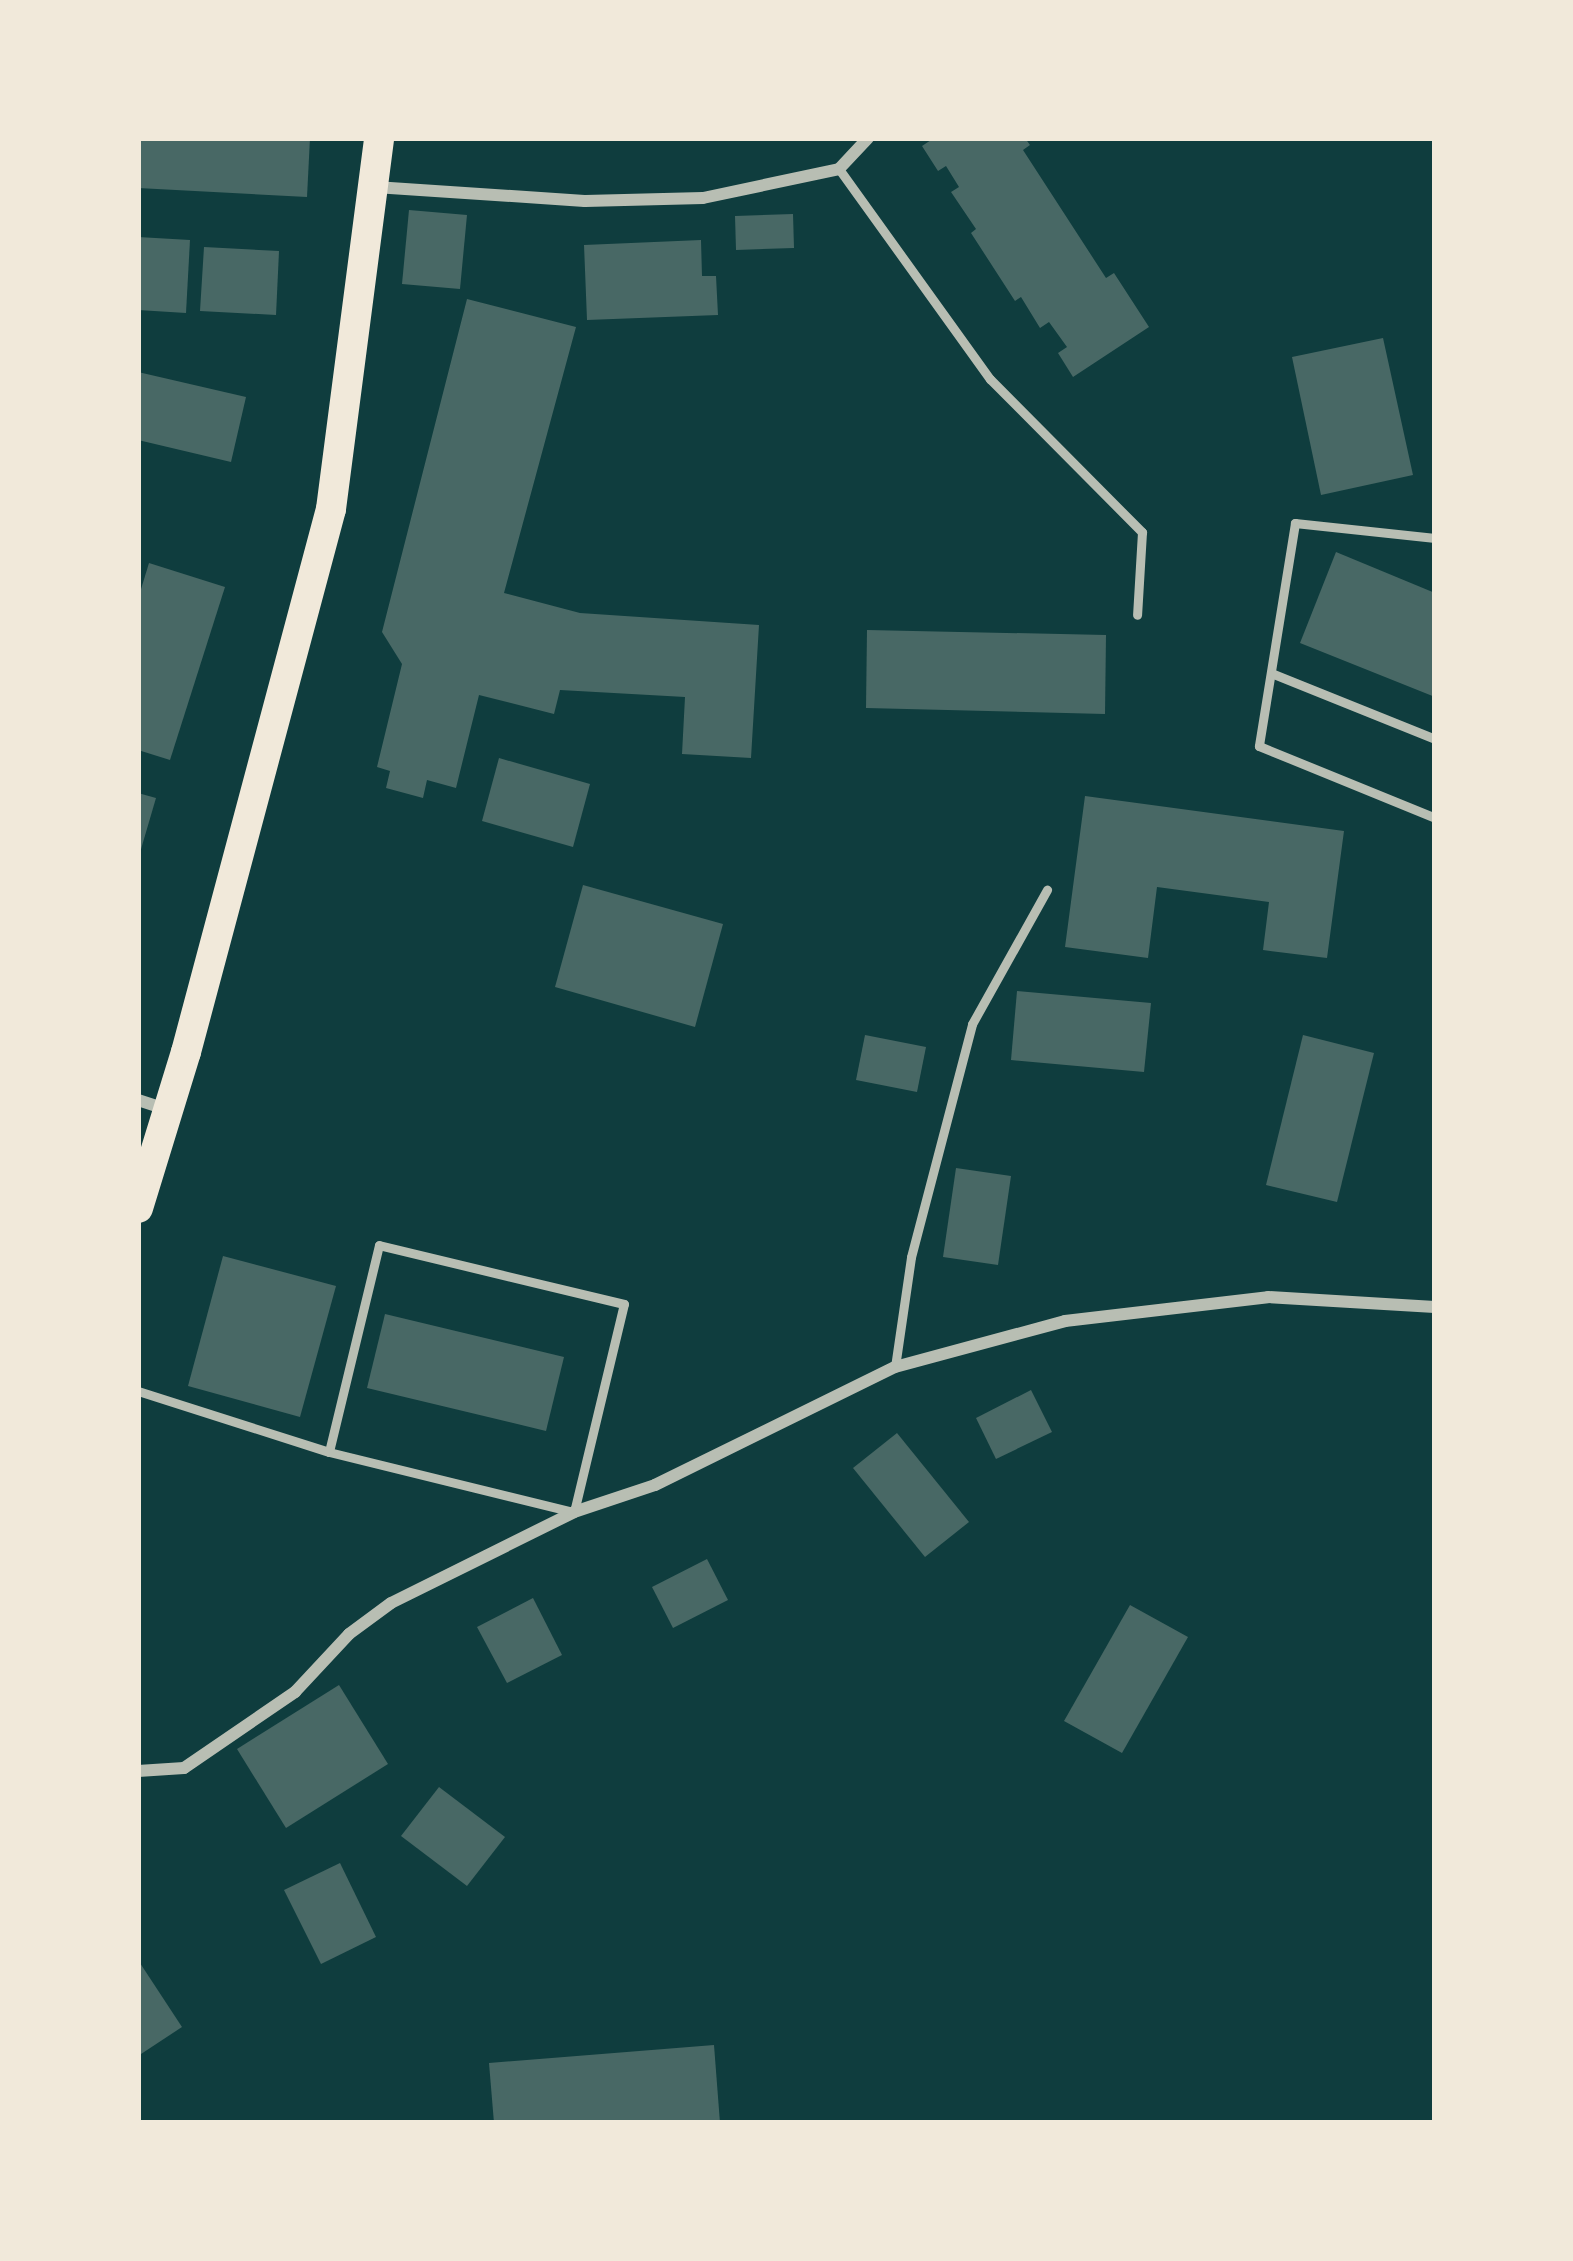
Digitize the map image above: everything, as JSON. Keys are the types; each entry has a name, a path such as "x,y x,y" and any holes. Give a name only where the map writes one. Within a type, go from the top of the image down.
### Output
{"main road":[{"path":"138,1208 170,1111 331,509 379,138"}],"street":[{"path":"374,187 585,201 703,198 839,169 868,138"},
{"path":"138,1100 170,1111"},
{"path":"138,1771 184,1768 295,1692 349,1634 391,1603 574,1512 655,1485 895,1367 1065,1321 1245,1300 1435,1307"}],"lane":[{"path":"839,169 990,379 1142,532 1137,615"},
{"path":"1435,538 1294,524 1259,746 1435,818"},
{"path":"1271,673 1435,739"},
{"path":"895,1367 911,1257 972,1024 1047,890"},
{"path":"138,1391 329,1452 574,1512 624,1304 379,1245 329,1452"}],"building":[{"path":"138,138 310,138 307,197 138,188"},
{"path":"934,138 1025,138 1030,145 1023,150 1106,278 1114,273 1149,327 1073,377 1058,353 1067,347 1049,322 1040,328 1021,297 1015,301 971,233 976,229 951,192 959,187 946,166 938,171 922,146"},
{"path":"409,210 467,215 460,289 402,284"},
{"path":"793,214 794,248 736,250 735,216"},
{"path":"138,237 190,240 186,313 138,310"},
{"path":"701,240 702,276 716,276 718,315 587,320 584,245"},
{"path":"204,247 279,251 276,315 200,311"},
{"path":"467,299 576,327 504,593 580,613 759,625 751,758 682,754 685,697 560,690 554,714 479,695 456,788 427,780 423,798 386,788 390,771 377,767 402,664 382,632"},
{"path":"1383,338 1413,475 1321,495 1292,357"},
{"path":"138,372 246,397 231,462 138,440"},
{"path":"1336,552 1435,593 1435,697 1300,643"},
{"path":"149,563 225,587 170,760 138,750 138,599"},
{"path":"867,630 1106,635 1105,714 866,708"},
{"path":"499,758 590,784 573,847 482,821"},
{"path":"138,793 156,798 139,856 138,856"},
{"path":"1085,796 1344,831 1327,958 1263,950 1269,902 1157,887 1148,958 1065,947"},
{"path":"583,885 723,924 695,1027 555,987"},
{"path":"1017,991 1151,1003 1144,1072 1011,1060"},
{"path":"865,1035 926,1047 917,1092 856,1080"},
{"path":"1303,1035 1374,1053 1337,1202 1266,1185"},
{"path":"956,1168 1011,1176 998,1265 943,1257"},
{"path":"223,1256 336,1286 300,1417 188,1386"},
{"path":"385,1314 564,1357 546,1431 367,1388"},
{"path":"1031,1390 1052,1432 996,1459 976,1418"},
{"path":"897,1433 969,1522 925,1557 853,1468"},
{"path":"707,1559 728,1600 673,1628 652,1587"},
{"path":"533,1598 562,1655 507,1683 477,1627"},
{"path":"1130,1605 1188,1637 1122,1753 1064,1721"},
{"path":"339,1685 388,1764 286,1828 237,1749"},
{"path":"439,1787 505,1837 467,1886 401,1836"},
{"path":"340,1863 376,1937 321,1964 284,1890"},
{"path":"138,1960 182,2027 138,2056"},
{"path":"714,2045 720,2123 494,2123 489,2063"}]}
